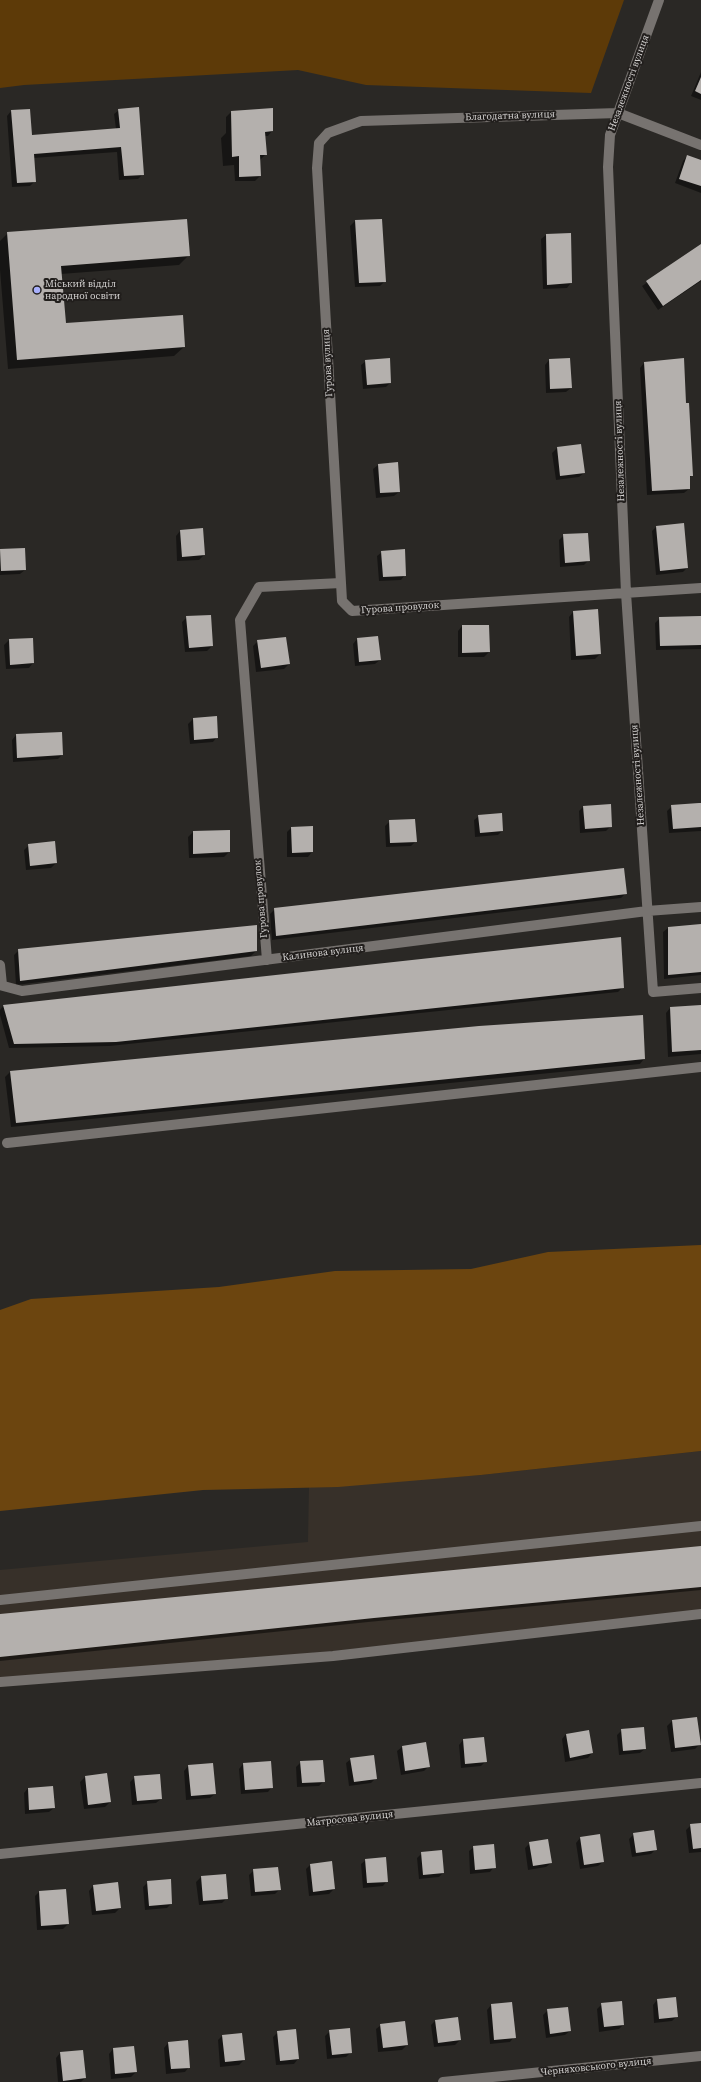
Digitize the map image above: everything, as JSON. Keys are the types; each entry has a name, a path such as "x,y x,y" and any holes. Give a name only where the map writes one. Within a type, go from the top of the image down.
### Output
{"street":[{"name":"Незалежності вулиця","path":"647,911 626,593 608,167 610,135 659,0"},
{"name":"Благодатна вулиця","path":"319,143 328,133 361,121 618,113 701,145"},
{"name":"Гурова вулиця","path":"319,143 317,168 341,583"},
{"name":"Гурова провулок","path":"266,960 240,620 259,587 341,583 342,601 352,611 701,588"},
{"name":"Калинова вулиця","path":"1,985 22,990 647,911 701,907"},
{"path":"647,911 653,992 701,988"},
{"path":"0,965 1,985"},
{"path":"7,1143 701,1067"},
{"path":"0,1600 701,1526"},
{"path":"0,1682 333,1656 701,1614"},
{"name":"Матросова вулиця","path":"0,1854 701,1783"},
{"name":"Черняховського вулиця","path":"443,2082 701,2056"}],"shaded area":[{"path":"0,0 624,0 591,93 366,85 298,70 24,85 0,88"},
{"path":"701,1245 701,1451 481,1475 338,1487 203,1490 0,1511 0,1310 31,1299 219,1287 335,1271 471,1269 548,1252"},
{"path":"701,1451 701,1614 103,1674 0,1682 0,1570 308,1542 309,1487 481,1475"}],"building":[{"path":"701,77 701,94 695,91"},
{"path":"139,107 144,175 124,176 121,147 34,154 36,182 17,183 11,110 30,109 32,135 120,128 118,109"},
{"path":"273,108 273,131 265,132 267,155 260,155 261,176 239,177 239,156 232,157 231,111"},
{"path":"687,155 701,160 701,186 679,179"},
{"name":"Міський відділ народної освіти","path":"187,219 190,256 61,266 66,323 183,315 185,347 17,360 7,232"},
{"path":"382,219 386,282 359,283 355,220"},
{"path":"571,233 572,283 547,285 546,234"},
{"path":"701,244 701,280 663,306 646,281"},
{"path":"390,358 391,383 367,385 365,360"},
{"path":"570,358 572,388 550,389 549,359"},
{"path":"684,358 686,403 689,403 693,476 690,476 690,489 652,491 644,362"},
{"path":"581,444 585,473 560,476 557,447"},
{"path":"398,462 400,492 380,493 378,464"},
{"path":"684,523 688,568 660,571 656,526"},
{"path":"203,528 205,555 182,557 180,530"},
{"path":"588,533 590,561 565,563 563,534"},
{"path":"25,548 26,570 1,571 0,549"},
{"path":"405,549 406,576 383,577 381,551"},
{"path":"598,609 601,654 576,656 573,611"},
{"path":"211,615 213,646 189,648 186,616"},
{"path":"701,616 701,645 660,646 659,617"},
{"path":"462,625 489,625 490,652 462,653"},
{"path":"378,636 381,660 359,662 357,638"},
{"path":"286,637 290,664 261,668 257,640"},
{"path":"33,638 34,663 10,665 9,639"},
{"path":"217,716 218,738 194,740 193,718"},
{"path":"62,732 63,755 17,758 16,734"},
{"path":"701,803 701,827 673,829 671,805"},
{"path":"611,804 612,827 585,829 583,806"},
{"path":"502,813 503,831 480,833 478,815"},
{"path":"415,819 417,842 390,843 389,820"},
{"path":"313,826 313,852 292,853 291,827"},
{"path":"230,830 230,852 193,854 193,831"},
{"path":"55,841 57,863 30,866 28,844"},
{"path":"624,868 627,894 276,936 274,908"},
{"path":"701,924 701,972 668,975 668,927"},
{"path":"257,925 257,951 20,981 18,949"},
{"path":"621,937 624,988 116,1042 14,1044 3,1005"},
{"path":"701,1005 701,1050 672,1052 670,1007"},
{"path":"643,1015 645,1059 16,1123 10,1071 479,1026"},
{"path":"701,1546 701,1587 374,1618 0,1657 0,1614"},
{"path":"697,1717 701,1745 675,1748 672,1720"},
{"path":"644,1727 646,1749 623,1751 621,1729"},
{"path":"589,1730 593,1753 570,1758 566,1734"},
{"path":"484,1737 487,1762 465,1764 463,1739"},
{"path":"426,1742 430,1767 405,1771 402,1746"},
{"path":"374,1755 377,1779 354,1782 350,1758"},
{"path":"323,1760 325,1782 302,1783 300,1761"},
{"path":"271,1761 273,1788 245,1790 243,1763"},
{"path":"213,1763 216,1794 191,1796 188,1765"},
{"path":"107,1773 111,1802 88,1805 85,1776"},
{"path":"160,1774 162,1799 137,1801 134,1776"},
{"path":"53,1786 55,1808 29,1810 28,1788"},
{"path":"701,1823 701,1848 693,1849 690,1824"},
{"path":"654,1830 657,1850 636,1853 633,1833"},
{"path":"600,1834 604,1862 584,1865 580,1837"},
{"path":"548,1839 552,1863 533,1866 529,1842"},
{"path":"494,1844 496,1868 475,1870 473,1846"},
{"path":"442,1850 444,1873 423,1875 421,1852"},
{"path":"386,1857 388,1882 367,1883 365,1859"},
{"path":"332,1861 335,1889 313,1892 310,1864"},
{"path":"278,1867 281,1890 255,1892 253,1869"},
{"path":"226,1874 228,1899 203,1901 201,1876"},
{"path":"171,1879 172,1904 149,1906 147,1881"},
{"path":"118,1882 121,1908 96,1911 93,1885"},
{"path":"66,1889 69,1924 41,1926 39,1891"},
{"path":"676,1997 678,2017 659,2019 657,1999"},
{"path":"622,2001 624,2025 604,2027 601,2003"},
{"path":"512,2002 516,2038 494,2040 491,2004"},
{"path":"568,2007 571,2031 550,2034 547,2009"},
{"path":"458,2017 461,2040 438,2043 435,2020"},
{"path":"405,2021 408,2045 383,2048 380,2024"},
{"path":"350,2028 352,2053 332,2055 329,2030"},
{"path":"296,2029 299,2059 280,2061 277,2031"},
{"path":"242,2033 245,2060 225,2062 222,2035"},
{"path":"188,2040 190,2068 171,2069 168,2042"},
{"path":"134,2046 137,2072 115,2074 113,2048"},
{"path":"83,2050 86,2078 63,2081 60,2052"}],"place":[{"name":"Міський відділ народної освіти","path":"37,290"}]}
